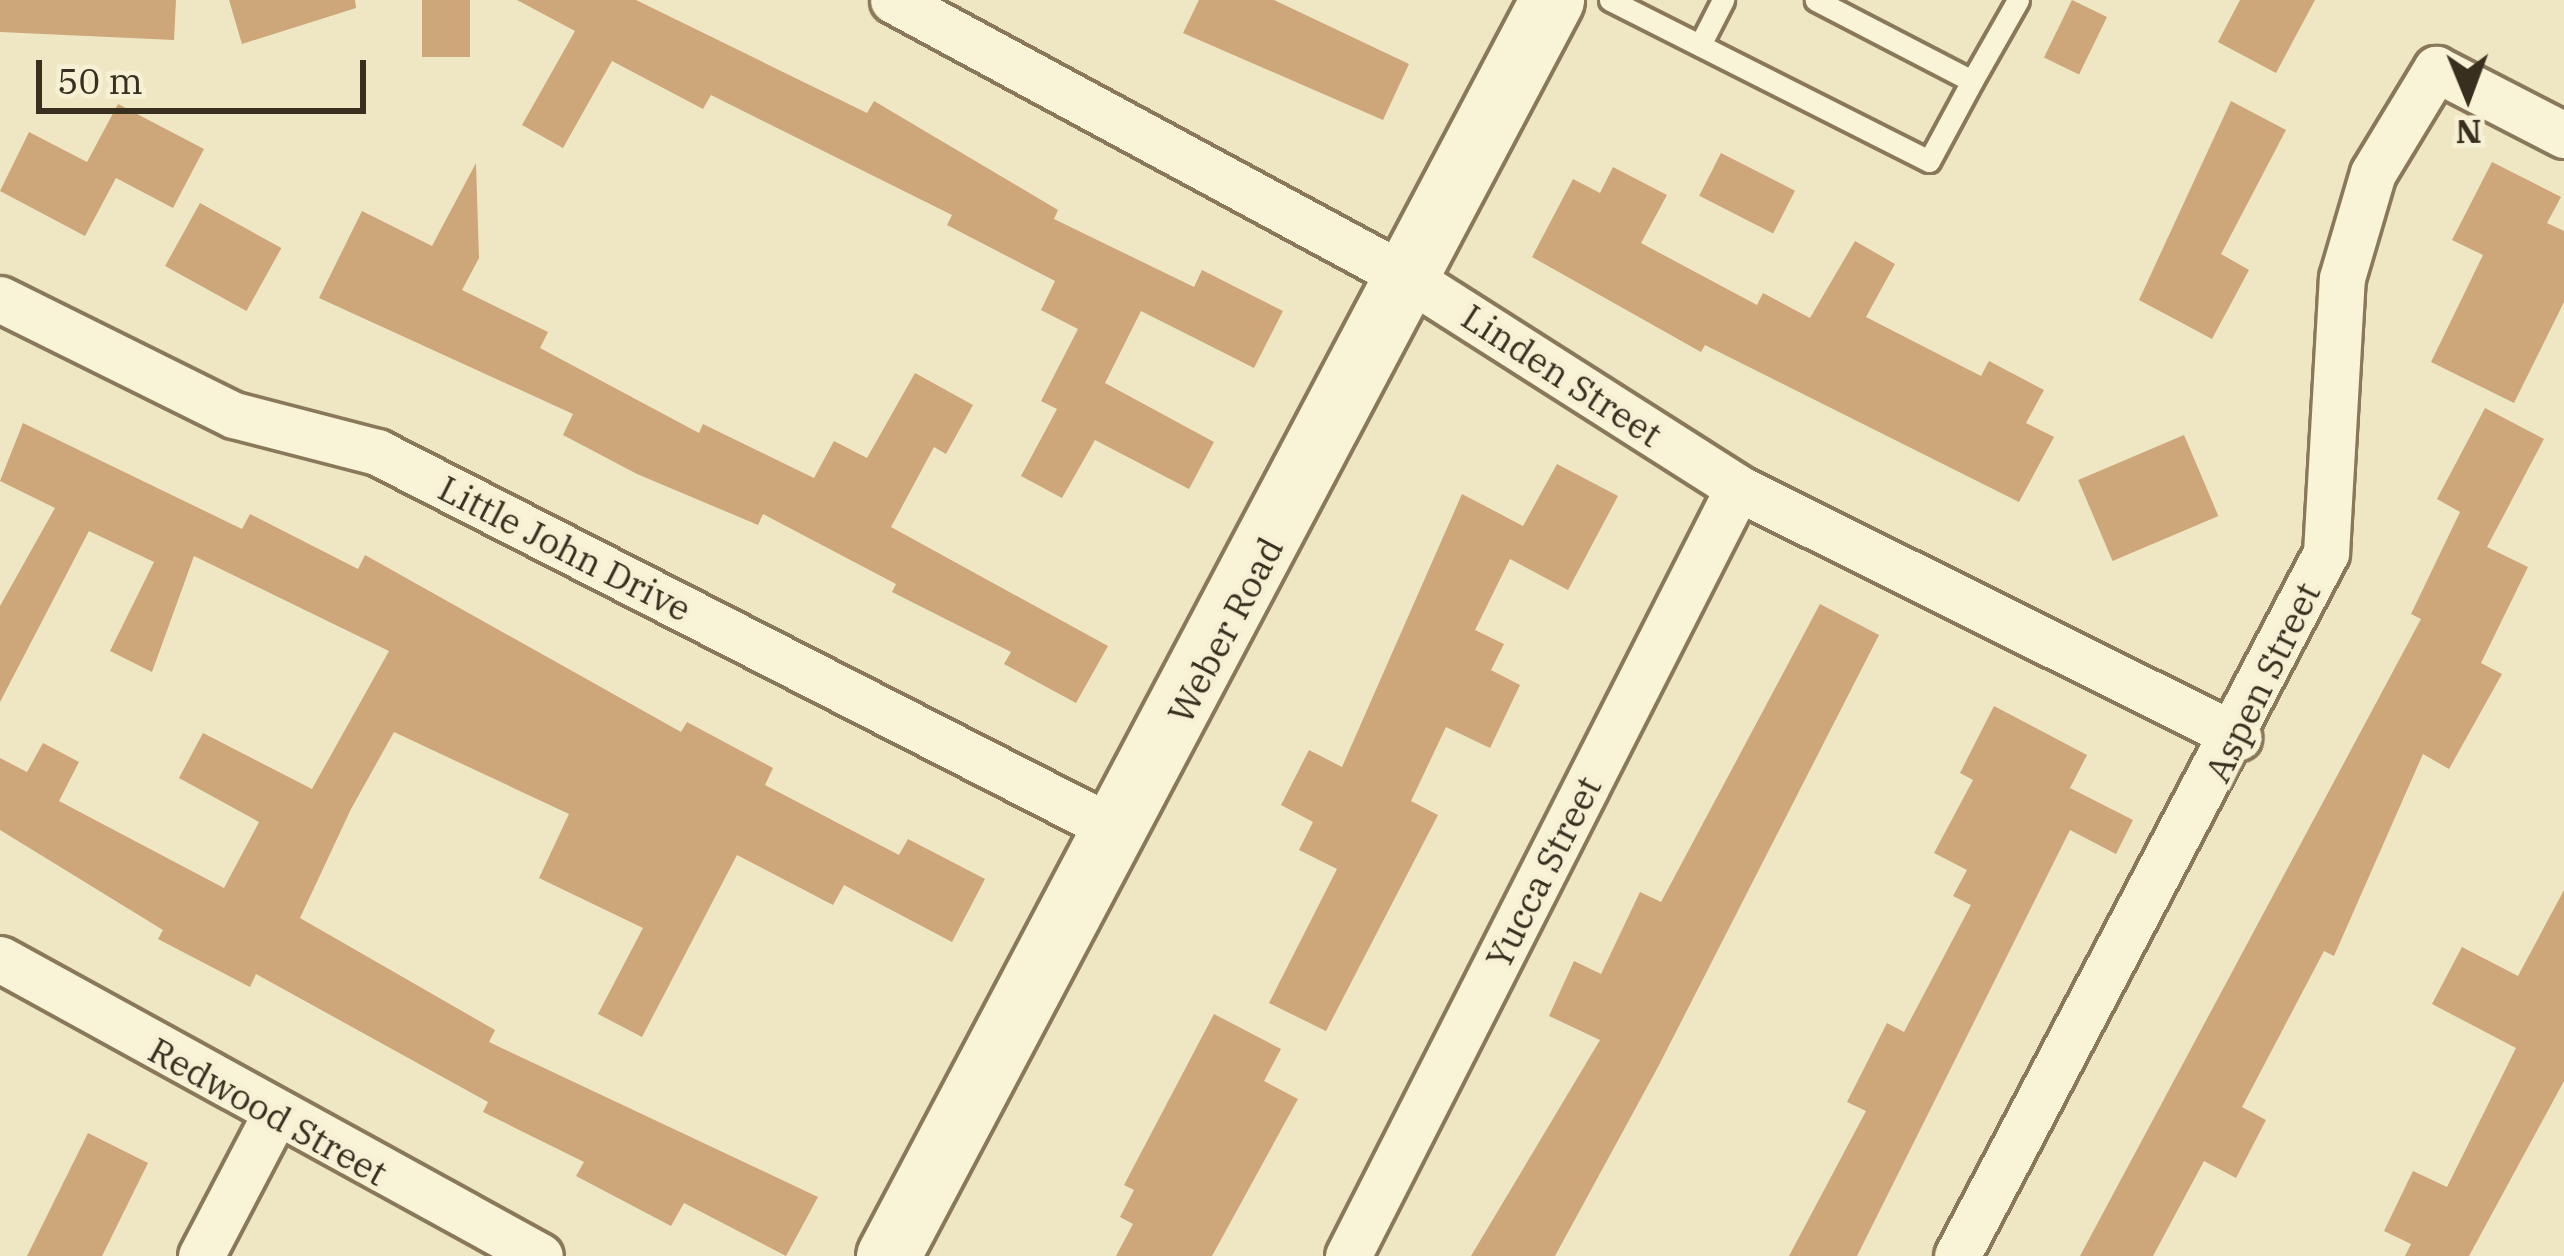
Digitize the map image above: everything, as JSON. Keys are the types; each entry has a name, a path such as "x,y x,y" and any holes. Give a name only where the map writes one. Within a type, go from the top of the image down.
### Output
{"main road":[{"name":"Weber Road","path":"888,1256 1412,280 1552,0"}],"street":[{"name":"Linden Street","path":"893,0 1412,280 1738,488 2237,737"},
{"name":"Aspen Street","path":"1957,1256 2237,737 2326,553 2342,278 2373,173 2437,69 2564,135"},
{"name":"Little John Drive","path":"0,299 234,415 377,452 1118,831"},
{"name":"Yucca Street","path":"1348,1256 1738,488"},
{"name":"Redwood Street","path":"0,959 273,1118 540,1256"},
{"path":"202,1256 273,1118"}],"lane":[{"path":"1610,0 1929,161 2018,0"},
{"path":"1700,45 1723,0"},
{"path":"1816,0 1972,81"}],"building":[{"path":"0,0 176,0 174,40 0,32"},
{"path":"229,0 355,0 356,8 242,44"},
{"path":"422,0 470,0 470,57 422,57"},
{"path":"517,0 636,0 867,113 874,101 1058,210 1054,219 1194,287 1202,270 1283,311 1254,368 1141,311 1105,383 1214,442 1189,489 1095,440 1062,498 1021,476 1057,409 1041,401 1078,329 1041,310 1055,281 947,225 952,215 711,95 703,109 612,61 563,148 522,125 575,31"},
{"path":"1199,0 1274,0 1409,64 1383,120 1183,33"},
{"path":"2072,0 2107,17 2079,75 2044,58"},
{"path":"2240,0 2315,0 2276,73 2218,42"},
{"path":"2231,101 2286,130 2221,254 2249,270 2212,339 2139,300"},
{"path":"118,104 204,149 173,208 116,178 85,236 0,191 29,132 87,162"},
{"path":"1721,153 1795,191 1773,233 1699,196"},
{"path":"2492,162 2561,197 2547,223 2564,231 2564,302 2514,403 2431,362 2483,255 2452,240"},
{"path":"476,163 479,258 462,290 548,332 540,348 699,433 703,424 814,478 834,441 867,458 915,373 973,405 946,454 934,447 891,527 1108,646 1076,703 1004,664 1011,652 892,592 896,584 763,514 758,525 637,474 563,435 573,414 319,298 362,211 432,246"},
{"path":"1613,167 1667,195 1641,243 1757,305 1763,293 1810,318 1855,241 1895,264 1866,317 1981,376 1989,361 2044,390 2026,423 2054,437 2019,502 1705,345 1701,352 1532,257 1573,179 1600,193"},
{"path":"200,203 281,248 246,311 165,266"},
{"path":"2485,408 2544,439 2487,547 2528,567 2481,663 2502,674 2449,769 2423,754 2334,956 2324,951 2242,1107 2266,1120 2236,1178 2204,1161 2153,1256 2080,1256 2421,619 2411,614 2460,512 2437,499"},
{"path":"23,423 242,529 250,514 358,569 365,555 681,732 687,722 773,768 765,785 899,855 908,839 985,879 952,942 844,885 833,905 737,855 642,1037 598,1014 643,928 539,878 569,814 394,732 351,809 300,918 495,1030 489,1042 818,1197 786,1256 684,1203 671,1226 576,1176 584,1162 483,1112 488,1102 256,974 250,987 158,939 163,930 0,830 0,758 27,772 43,743 79,762 59,801 224,888 259,822 179,778 203,733 312,789 389,651 194,556 152,672 110,651 154,562 89,531 0,702 0,606 55,508 0,481"},
{"path":"2184,435 2218,516 2113,561 2078,480"},
{"path":"1557,464 1618,496 1568,590 1510,559 1475,630 1504,644 1491,670 1520,685 1490,748 1446,727 1411,801 1438,815 1326,1031 1269,1003 1337,869 1299,850 1313,822 1281,805 1309,750 1342,767 1462,494 1523,526"},
{"path":"1820,604 1879,635 1658,1067 1555,1256 1471,1256 1600,1040 1549,1016 1574,961 1601,974 1640,892 1661,902"},
{"path":"1994,706 2087,755 2070,788 2133,820 2116,854 2070,830 1857,1256 1789,1256 1866,1111 1847,1102 1887,1023 1904,1032 1971,905 1953,896 1967,870 1934,853 1973,780 1960,773"},
{"path":"2564,890 2564,1081 2469,1256 2405,1256 2411,1244 2384,1231 2413,1171 2447,1187 2516,1048 2432,1004 2462,947 2518,976"},
{"path":"1214,1014 1281,1049 1264,1081 1298,1099 1212,1256 1116,1256 1133,1224 1120,1217 1134,1190 1124,1185"},
{"path":"88,1133 148,1163 102,1256 27,1256"}]}
